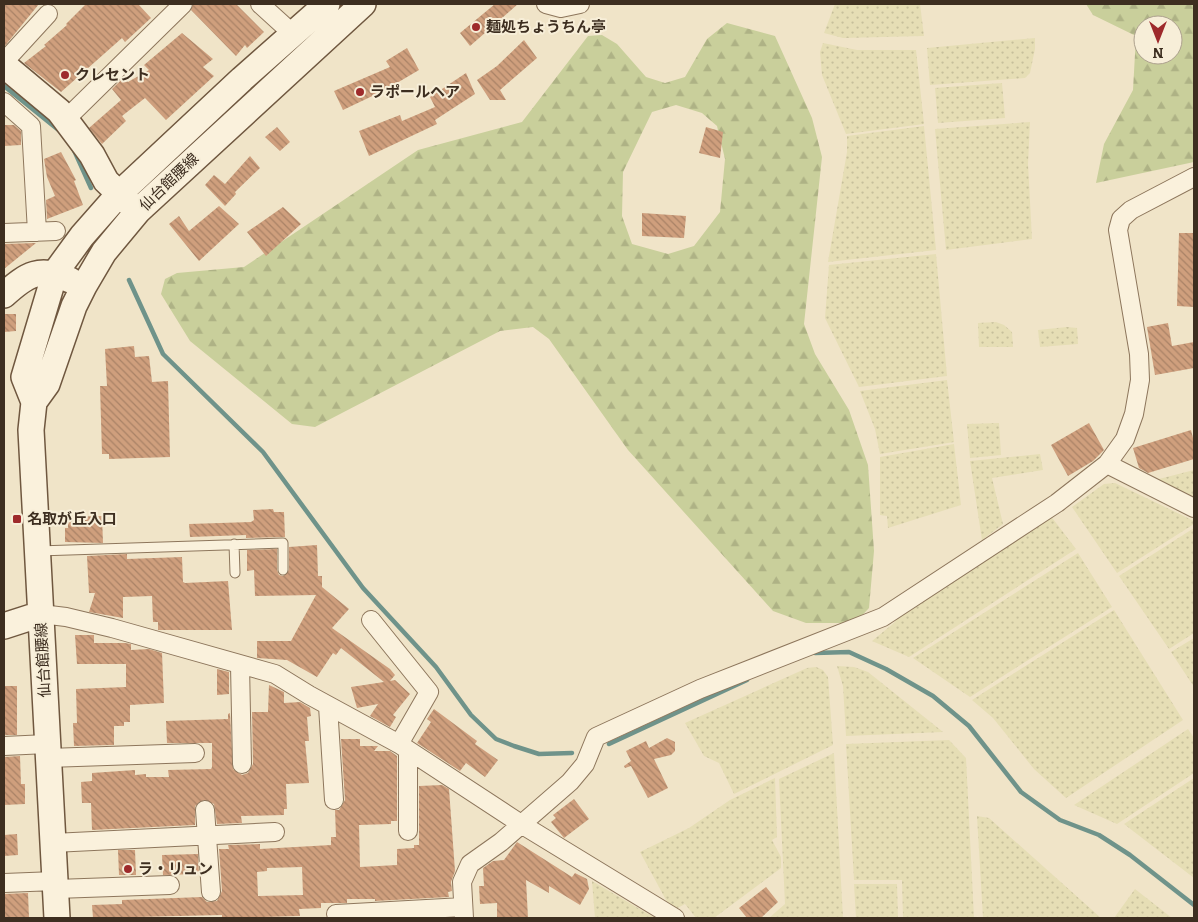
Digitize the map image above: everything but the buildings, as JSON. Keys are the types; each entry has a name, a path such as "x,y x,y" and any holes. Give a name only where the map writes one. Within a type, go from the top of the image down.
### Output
{"main road":[{"name":"仙台館腰線","path":"57,918 31,430 34,402 24,377 56,273 82,236 119,194 242,79 326,4"},
{"name":"仙台館腰線","path":"34,402 47,384 74,306 104,252 138,211 363,4"},
{"path":"4,63 66,119 92,155 106,181 138,211"},
{"path":"4,295 23,278 37,273 56,273 84,286"},
{"path":"4,607 41,614"},
{"path":"4,626 41,614"}],"street":[{"path":"66,119 183,4"},
{"path":"260,4 293,34"},
{"path":"546,4 561,8 580,4"},
{"path":"4,63 48,14"},
{"path":"4,102 32,126 37,232"},
{"path":"336,914 464,912 462,882 470,864 501,842 570,782 585,764 596,737 700,690 883,617 1057,503 1107,464 1124,439 1134,414 1140,380 1138,354 1118,230 1121,219 1132,210 1194,177"},
{"path":"4,233 56,232"},
{"path":"1107,464 1194,508"},
{"path":"41,614 66,617 112,628 275,674 328,706 404,747 521,824 676,918"},
{"path":"371,620 429,692 404,747 408,831"},
{"path":"240,664 242,764"},
{"path":"328,706 334,800"},
{"path":"4,746 48,751 195,753"},
{"path":"205,810 211,892"},
{"path":"53,844 275,832"},
{"path":"4,884 170,885"}],"lane":[{"path":"38,552 283,543 283,570"},
{"path":"234,544 235,573"}],"shaded area":[{"path":"835,4 920,4 924,36 843,38 824,33"},
{"path":"1035,38 1035,49 1030,73 1025,78 930,85 927,48"},
{"path":"823,43 857,50 916,50 924,124 846,134 822,75 820,52"},
{"path":"1002,83 1005,118 938,123 935,88"},
{"path":"1030,122 1028,164 1032,239 946,250 935,129"},
{"path":"924,126 936,250 828,262 847,152 847,136"},
{"path":"936,254 947,376 859,387 825,318 829,265"},
{"path":"996,322 1004,325 1012,332 1013,347 979,347 978,323"},
{"path":"1067,327 1077,328 1078,344 1040,347 1038,330"},
{"path":"947,380 954,442 880,454 875,429 860,391"},
{"path":"999,423 1001,455 970,458 967,424"},
{"path":"954,444 961,505 888,528 887,516 880,515 880,457"},
{"path":"1040,454 1043,470 992,478 1003,524 982,540 970,461"},
{"path":"1194,470 1194,498 1155,480"},
{"path":"1115,483 1194,521 1194,524 1117,573 1072,507 1104,484"},
{"path":"1050,515 1076,549 909,657 872,641 894,623 901,614"},
{"path":"1194,528 1194,633 1169,649 1119,576"},
{"path":"1078,553 1112,607 970,697 913,658"},
{"path":"1114,610 1183,720 1066,798 1034,769 993,718 972,700"},
{"path":"1194,638 1194,687 1171,652"},
{"path":"837,666 854,667 868,672 943,732 846,736 843,686"},
{"path":"816,667 823,670 828,677 833,745 734,794 719,763 704,756 685,723 807,668"},
{"path":"1188,729 1194,738 1194,773 1117,824 1074,805"},
{"path":"949,740 966,758 974,918 903,918 902,880 854,880 846,744"},
{"path":"834,753 843,918 769,918 785,904 779,779"},
{"path":"775,778 777,837 772,840 781,857 781,868 714,918 696,918 685,904 672,911 640,852 689,828 730,800"},
{"path":"1194,778 1194,878 1124,824"},
{"path":"977,816 989,818 1101,918 983,918"},
{"path":"592,881 655,918 595,918"},
{"path":"854,884 897,884 898,918 856,918"},
{"path":"1135,889 1172,918 1114,918"}],"green space":[{"path":"1086,4 1194,4 1194,162 1096,183 1104,144 1133,90 1134,65 1183,65 1183,15 1133,15 1133,35 1093,15"},
{"path":"727,23 775,36 812,118 822,157 804,324 815,354 849,410 868,465 874,551 869,608 855,623 806,623 773,611 628,450 549,339 533,327 500,331 315,427 292,424 190,341 161,294 165,279 177,273 244,267 418,150 522,122 588,36 602,35 617,44 646,77 665,83 685,77 707,39","holes":["676,105 702,113 717,126 725,159 720,212 694,246 668,254 632,244 622,216 623,172 652,112"]}],"waterway":[{"path":"4,86 61,132"},
{"path":"73,148 91,188"},
{"path":"129,280 163,354 263,452 363,588 436,667 471,715 496,739 514,746 539,754 572,753"},
{"path":"815,653 849,652 886,669 933,696 969,726 1021,792 1060,820 1099,835 1130,855 1194,905"},
{"path":"609,744 747,680"}],"place":[{"name":"麺処ちょうちん亭","path":"476,27"},
{"name":"クレセント","path":"65,75"},
{"name":"ラポールヘア","path":"360,92"},
{"name":"名取が丘入口","path":"17,519"},
{"name":"ラ・リュン","path":"128,869"}]}
